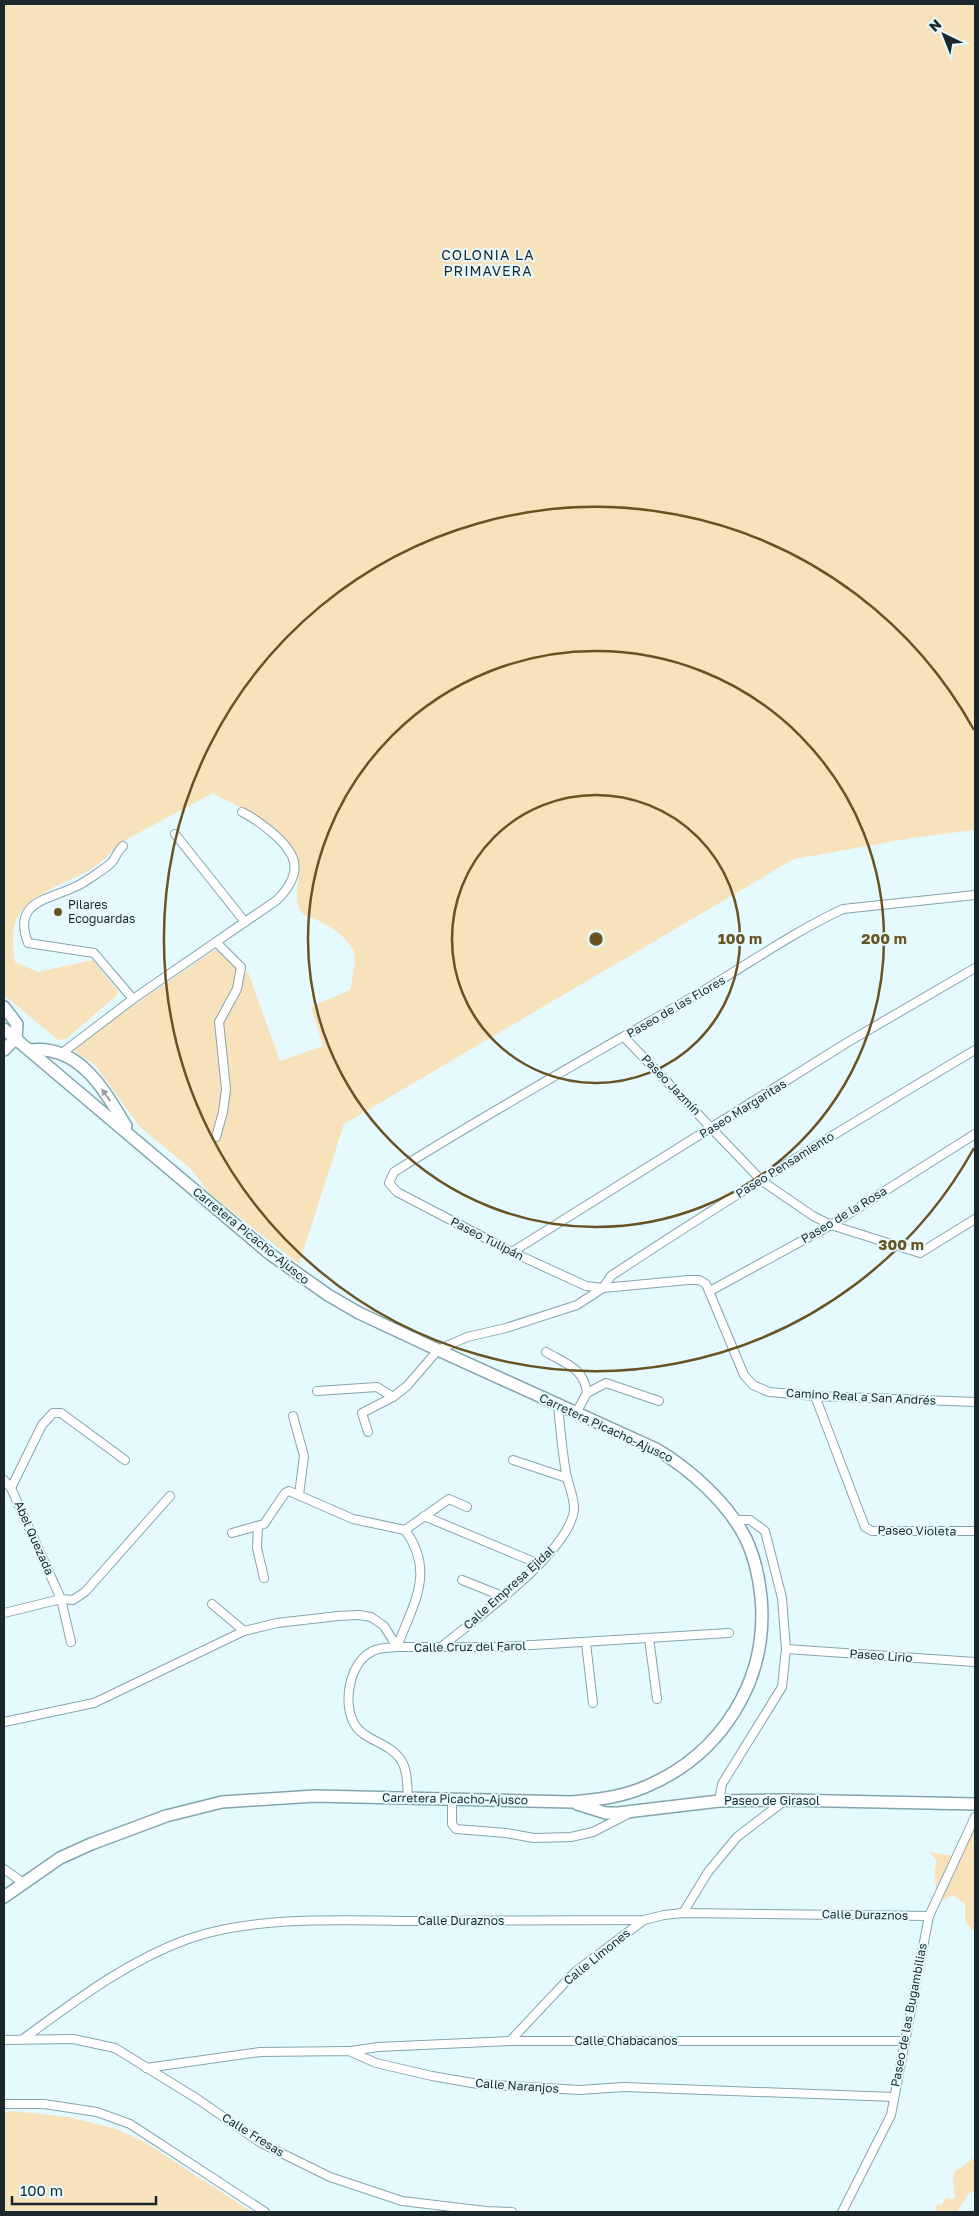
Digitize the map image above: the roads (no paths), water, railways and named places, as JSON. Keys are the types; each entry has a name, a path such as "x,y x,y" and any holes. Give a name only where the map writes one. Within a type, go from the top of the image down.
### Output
{"main road":[{"path":"4,1007 17,1024 16,1038 4,1050"},
{"name":"Carretera Picacho-Ajusco","path":"4,1029 232,1222 302,1277 359,1313 656,1449 680,1463 699,1481 733,1520 753,1555 758,1572 762,1609 756,1665 743,1699 721,1732 707,1747 676,1771 626,1794 607,1799 571,1802 315,1796 222,1802 166,1816 91,1844 60,1858 4,1896"},
{"path":"31,1050 62,1052 85,1068 132,1136"},
{"name":"Paseo de Girasol","path":"571,1802 606,1813 632,1812 719,1801 785,1800 975,1804"}],"street":[{"path":"62,1052 133,999 245,922 287,890 294,874 294,861 285,847 261,821 242,812"},
{"path":"175,834 245,922"},
{"path":"124,846 118,850 112,862 77,886 60,891 34,905 24,917 22,929 28,944 94,953 133,999"},
{"name":"Paseo de las Flores","path":"394,1172 460,1131 842,909 975,895"},
{"path":"216,942 240,967 237,989 219,1022 226,1089 223,1112 216,1137"},
{"name":"Paseo Margaritas","path":"512,1252 713,1129 848,1042 975,968"},
{"name":"Paseo Jazmín","path":"624,1037 762,1181 812,1216 831,1225 920,1253 975,1219"},
{"name":"Paseo Pensamiento","path":"603,1288 611,1276 691,1222 762,1181 834,1134 975,1050"},
{"name":"Paseo de la Rosa","path":"710,1291 831,1225 975,1134"},
{"name":"Paseo Tulipán","path":"394,1172 389,1183 397,1192 512,1252 586,1286 603,1288"},
{"path":"368,1432 362,1413 393,1397 407,1386 438,1350 467,1337 506,1328 577,1305 603,1288 699,1280 706,1284 710,1291"},
{"name":"Camino Real a San Andrés","path":"710,1291 744,1375 754,1385 768,1392 815,1396 975,1402"},
{"path":"546,1352 581,1373 585,1381 587,1393"},
{"path":"576,1413 587,1393 606,1383 659,1401"},
{"path":"317,1391 377,1387 393,1397"},
{"name":"Paseo Violeta","path":"815,1396 865,1527 872,1531 975,1531"},
{"name":"Calle Empresa Ejidal","path":"441,1647 539,1564 558,1546 569,1529 574,1508 567,1478 558,1405"},
{"path":"11,1488 42,1425 54,1413 61,1413 125,1460"},
{"path":"293,1416 304,1456 298,1495"},
{"path":"513,1460 567,1478"},
{"name":"Abel Quezada","path":"4,1480 11,1488 61,1599 71,1642"},
{"path":"232,1533 264,1524 285,1493 289,1491 353,1519 405,1530 416,1545 420,1556 422,1580 397,1647 380,1648 369,1653 361,1660 353,1678 349,1702 350,1715 356,1726 362,1732 387,1745 402,1763 408,1798"},
{"path":"4,1613 61,1599 73,1600 85,1592 170,1496"},
{"path":"405,1530 449,1499 467,1507"},
{"path":"424,1516 539,1564"},
{"path":"719,1801 722,1784 782,1687 786,1649 782,1598 765,1531 750,1520 733,1520"},
{"path":"258,1526 257,1548 264,1578"},
{"path":"462,1580 502,1596"},
{"path":"212,1604 244,1631"},
{"name":"Calle Cruz del Farol","path":"4,1722 94,1703 244,1631 277,1623 359,1615 371,1617 384,1626 397,1647 500,1647 729,1633"},
{"path":"649,1638 657,1699"},
{"path":"586,1643 593,1703"},
{"name":"Paseo Lirio","path":"786,1649 975,1662"},
{"path":"452,1798 452,1824 456,1829 506,1832 534,1838 570,1837 593,1832 632,1812"},
{"path":"683,1914 708,1872 736,1837 785,1800"},
{"name":"Paseo de las Bugambilias","path":"842,2212 891,2115 903,2041 929,1916 975,1817"},
{"path":"4,1869 22,1882"},
{"name":"Calle Duraznos","path":"23,2039 100,1983 153,1954 189,1939 226,1930 296,1922 644,1920 664,1915 683,1914 929,1916"},
{"name":"Calle Limones","path":"510,2041 575,1972 644,1920"},
{"name":"Calle Fresas","path":"4,2040 73,2040 115,2048 199,2100 261,2143 330,2177 402,2201 486,2212 512,2212"},
{"name":"Calle Chabacanos","path":"349,2051 378,2047 510,2041 903,2041"},
{"name":"Calle Naranjos","path":"146,2068 260,2052 349,2051 376,2063 432,2076 516,2088 579,2090 624,2087 894,2097"},
{"path":"4,2104 44,2104 79,2109 96,2112 130,2124 265,2212"}],"place":[{"name":"Pilares Ecoguardas","path":"58,912"}],"district":[{"name":"COLONIA LA PRIMAVERA","path":"488,264"}]}
